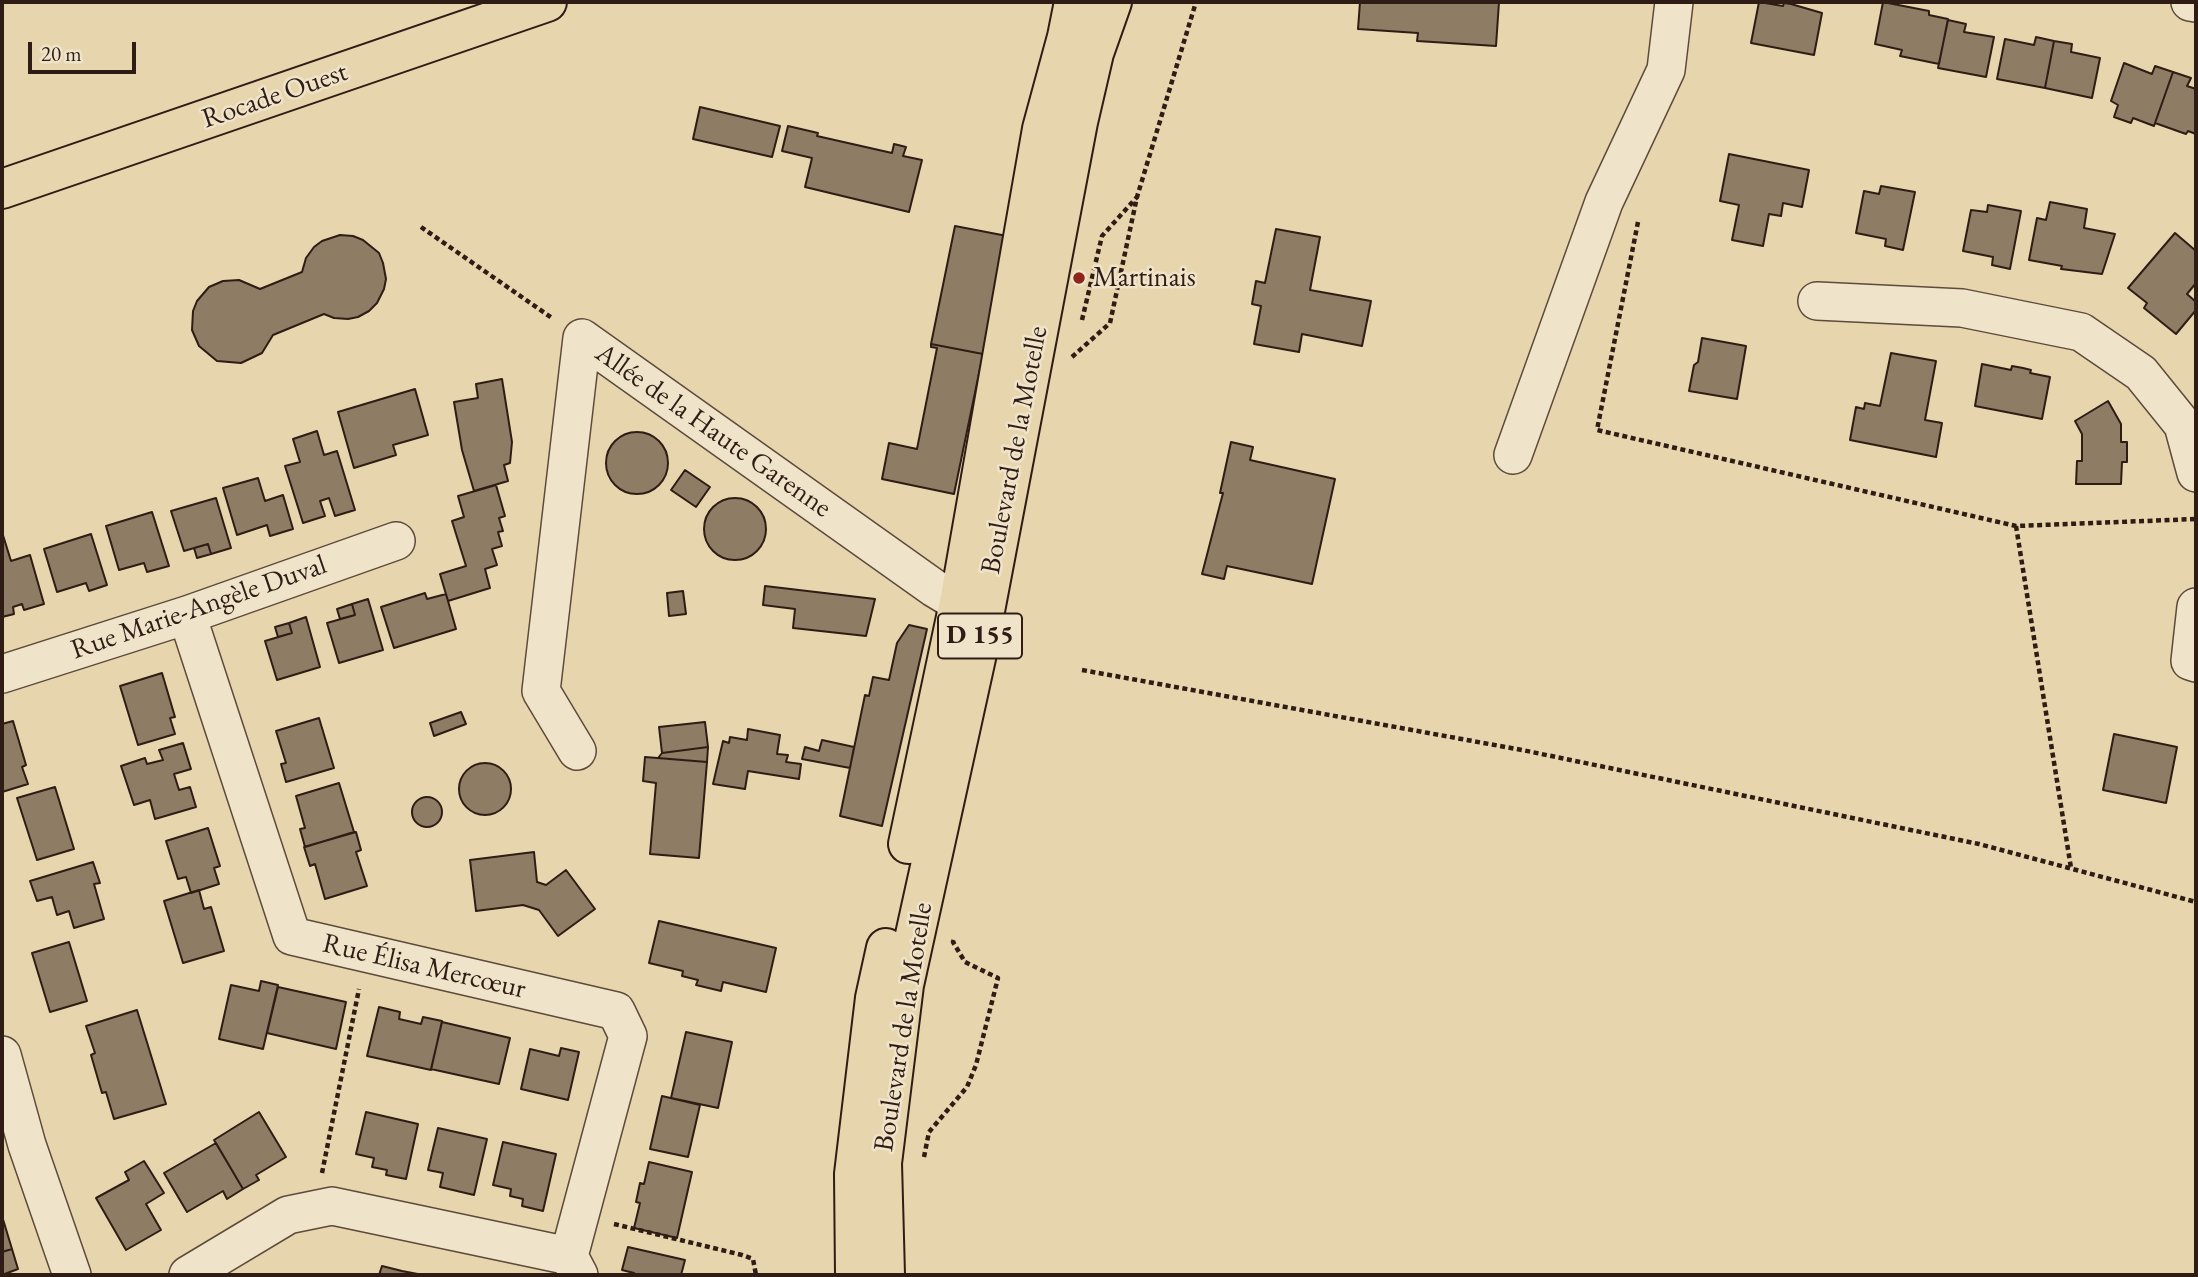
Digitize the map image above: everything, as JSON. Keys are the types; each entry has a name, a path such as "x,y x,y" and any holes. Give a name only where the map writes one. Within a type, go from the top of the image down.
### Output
{"main road":[{"name":"Rocade Ouest","path":"2,189 547,2"},
{"name":"Boulevard de la Motelle","path":"885,1275 882,1163 904,985 970,616 1042,129 1067,37 1073,2"},
{"name":"Boulevard de la Motelle","path":"855,1275 854,1174 875,998 970,616 1094,53 1112,2"}],"street":[{"path":"1513,455 1604,202 1666,70 1674,2"},
{"path":"2190,2 2196,3"},
{"path":"1817,300 1962,308 2081,331 2141,373 2183,425 2196,473"},
{"name":"Allée de la Haute Garenne","path":"578,751 541,691 582,338 970,616"},
{"name":"Rue Marie-Angèle Duval","path":"2,674 187,615 396,541"},
{"path":"2196,607 2190,661 2196,663"},
{"name":"Rue Élisa Mercœur","path":"187,615 292,936 616,1011 628,1036 579,1216 574,1265"},
{"path":"2,1055 27,1145 72,1275"},
{"path":"188,1275 288,1215 332,1206 574,1265"}],"path":[{"path":"1075,345 1071,358 1110,323 1137,197 1196,2"},
{"path":"1078,332 1102,236 1137,197"},
{"path":"1639,220 1597,430 2016,526 2196,519"},
{"path":"421,227 582,338"},
{"path":"2016,526 2071,868"},
{"path":"1082,670 1522,750 1979,844 2196,902"},
{"path":"922,1164 929,1132 967,1087 976,1065 998,978 964,962 953,942 956,929"},
{"path":"314,1208 367,954"},
{"path":"579,1216 742,1255 753,1259 756,1275"}],"building":[{"path":"1360,2 1499,2 1496,46 1417,41 1418,33 1358,29"},
{"path":"1759,2 1783,6 1784,3 1791,4 1822,13 1814,55 1751,43"},
{"path":"1883,2 1929,11 1929,15 1948,19 1939,64 1900,56 1902,50 1875,44"},
{"path":"1948,20 1966,24 1964,32 1994,37 1986,77 1938,68"},
{"path":"2036,37 2054,41 2045,88 1997,79 2005,39 2034,45"},
{"path":"2054,41 2072,44 2071,52 2100,58 2092,98 2045,88"},
{"path":"2124,63 2152,74 2155,66 2173,72 2154,126 2133,118 2131,123 2114,117 2118,105 2111,101"},
{"path":"2173,72 2191,78 2187,86 2196,89 2196,134 2188,131 2186,134 2155,123"},
{"path":"700,107 780,126 772,157 693,139"},
{"path":"788,126 818,133 817,136 892,153 894,144 906,147 903,156 922,160 909,212 805,187 812,158 782,151"},
{"path":"1729,154 1809,170 1802,207 1783,203 1781,216 1769,214 1763,246 1732,240 1739,205 1720,201"},
{"path":"1881,186 1915,192 1903,250 1885,246 1886,239 1856,233 1864,191 1879,194"},
{"path":"2050,202 2087,209 2084,228 2115,234 2102,274 2061,269 2062,266 2029,260 2037,218 2046,220"},
{"path":"1988,205 2021,211 2010,269 1992,265 1993,257 1963,251 1971,210 1987,212"},
{"path":"955,226 1007,236 983,354 931,344"},
{"path":"1276,229 1320,237 1310,290 1371,301 1362,346 1302,334 1299,352 1254,344 1261,306 1252,304 1256,281 1265,283"},
{"path":"2175,233 2196,251 2196,283 2187,294 2196,302 2196,310 2176,334 2144,308 2147,303 2128,288"},
{"path":"340,235 363,240 379,253 383,263 386,279 384,289 377,303 369,311 348,319 324,314 273,335 262,353 241,363 217,361 199,346 192,330 193,311 197,301 209,287 223,281 239,280 260,289 302,272 306,258 314,247"},
{"path":"1702,338 1746,346 1737,399 1689,391"},
{"path":"931,344 983,354 954,494 882,479 889,443 917,449 937,348 931,347"},
{"path":"1891,353 1936,361 1925,420 1942,423 1936,457 1850,440 1856,407 1864,409 1865,403 1880,406"},
{"path":"1982,364 2011,370 2012,366 2023,368 2031,370 2030,373 2050,377 2042,419 1975,406"},
{"path":"502,379 512,442 510,463 504,465 508,481 474,491 462,450 454,402 478,398 476,384"},
{"path":"415,389 428,435 393,445 396,455 354,468 338,412"},
{"path":"2108,401 2121,424 2121,442 2127,442 2127,462 2122,462 2121,484 2076,484 2077,461 2082,461 2082,434 2075,421"},
{"path":"317,431 324,455 337,451 355,510 335,516 329,498 320,501 325,516 303,523 285,466 300,462 293,439"},
{"path":"637,432 649,434 659,441 666,451 666,475 659,485 649,492 637,494 625,492 615,485 608,475 606,463 608,451 615,441 625,434"},
{"path":"1231,442 1253,447 1250,460 1335,479 1312,584 1227,566 1224,579 1202,574 1223,493 1220,493"},
{"path":"685,470 710,487 696,507 671,490"},
{"path":"258,478 265,501 283,495 293,529 270,536 267,525 237,535 223,488"},
{"path":"496,485 505,516 499,518 503,531 498,532 502,546 492,549 497,565 485,569 490,588 448,601 440,574 466,566 452,521 464,517 458,496"},
{"path":"216,498 231,548 211,554 208,544 184,551 171,511"},
{"path":"735,498 747,500 757,507 764,517 764,541 757,551 747,558 735,560 723,558 713,551 706,541 704,529 706,517 713,507 723,500"},
{"path":"152,512 169,566 147,572 144,563 119,570 106,526"},
{"path":"2,532 11,561 30,555 44,604 24,610 22,604 13,607 14,614 2,617"},
{"path":"91,534 107,585 89,591 86,583 57,592 44,549"},
{"path":"208,544 211,554 197,558 194,548"},
{"path":"765,586 875,599 866,636 793,628 795,609 763,605"},
{"path":"683,591 686,614 669,616 667,593"},
{"path":"425,593 427,599 446,594 456,629 394,648 381,607"},
{"path":"368,599 383,650 339,663 327,623 355,615 352,604"},
{"path":"352,604 355,615 340,619 337,609"},
{"path":"306,617 320,667 277,680 265,641 292,633 289,623"},
{"path":"289,623 292,633 278,637 275,627"},
{"path":"909,625 927,629 882,826 840,816 865,695 869,696 873,677 889,680 897,643"},
{"path":"162,673 175,717 170,718 175,734 138,745 120,686"},
{"path":"461,712 466,724 434,736 430,723"},
{"path":"319,718 334,768 286,782 281,764 286,763 276,731"},
{"path":"13,721 26,765 22,767 28,784 2,792 2,724"},
{"path":"705,722 708,747 662,753 659,727"},
{"path":"748,729 780,735 777,754 788,755 786,762 801,764 799,779 748,771 745,789 713,784 723,741 729,743 730,737 747,740"},
{"path":"2114,734 2177,747 2166,803 2103,790"},
{"path":"822,740 854,747 850,768 802,759 805,747 819,751"},
{"path":"183,743 191,769 174,774 179,790 190,787 196,807 155,819 150,800 134,805 121,766 145,758 147,764 163,760 159,750"},
{"path":"708,747 707,762 658,758 662,753"},
{"path":"645,757 707,762 699,858 650,854 656,783 643,781"},
{"path":"485,763 504,770 511,789 504,808 485,815 466,808 459,789 466,770"},
{"path":"339,783 354,832 305,847 300,829 305,828 296,796"},
{"path":"55,787 74,849 37,860 17,798"},
{"path":"427,797 437,802 442,812 437,822 427,827 417,822 412,812 417,802"},
{"path":"208,828 220,866 214,868 219,884 191,893 186,877 178,879 166,841"},
{"path":"356,832 361,850 356,852 367,886 325,899 315,864 310,866 304,847"},
{"path":"534,852 537,882 546,885 566,870 595,909 558,936 539,910 523,905 476,911 470,860"},
{"path":"93,862 100,883 94,884 104,919 74,928 69,911 57,915 52,897 37,901 30,881"},
{"path":"199,890 204,909 211,907 224,951 183,963 164,901"},
{"path":"659,921 776,948 766,992 723,982 721,991 696,985 698,980 682,976 683,971 649,963"},
{"path":"69,942 87,1001 50,1012 32,953"},
{"path":"261,981 278,985 263,1049 219,1039 231,985 259,991"},
{"path":"278,987 346,1002 336,1049 267,1033"},
{"path":"379,1007 400,1012 399,1019 421,1024 423,1017 442,1021 431,1070 367,1056"},
{"path":"137,1010 166,1104 114,1119 106,1092 102,1093 91,1055 95,1053 86,1026"},
{"path":"442,1022 510,1038 499,1084 431,1069"},
{"path":"686,1032 732,1042 718,1108 671,1098"},
{"path":"561,1048 579,1052 568,1100 521,1089 530,1049 559,1056"},
{"path":"662,1096 700,1105 688,1157 650,1149"},
{"path":"259,1112 286,1157 256,1175 259,1180 243,1189 214,1140"},
{"path":"366,1112 418,1124 406,1179 386,1175 387,1170 372,1167 374,1158 356,1154"},
{"path":"438,1128 487,1139 474,1195 440,1187 443,1173 428,1170"},
{"path":"503,1142 556,1154 543,1211 522,1206 523,1199 510,1196 511,1189 493,1185"},
{"path":"216,1143 243,1189 227,1199 223,1191 187,1212 164,1173"},
{"path":"144,1161 164,1193 146,1204 161,1230 126,1250 96,1198 129,1180 125,1172"},
{"path":"649,1162 692,1172 677,1238 634,1228 640,1203 636,1202 640,1183 644,1184"},
{"path":"2,1216 12,1249 2,1252"},
{"path":"628,1247 685,1260 681,1275 633,1275 634,1273 622,1270"},
{"path":"12,1249 18,1269 2,1275 2,1252"},
{"path":"382,1266 402,1271 423,1275 379,1275"}],"place":[{"name":"Martinais","path":"1079,278"}]}
